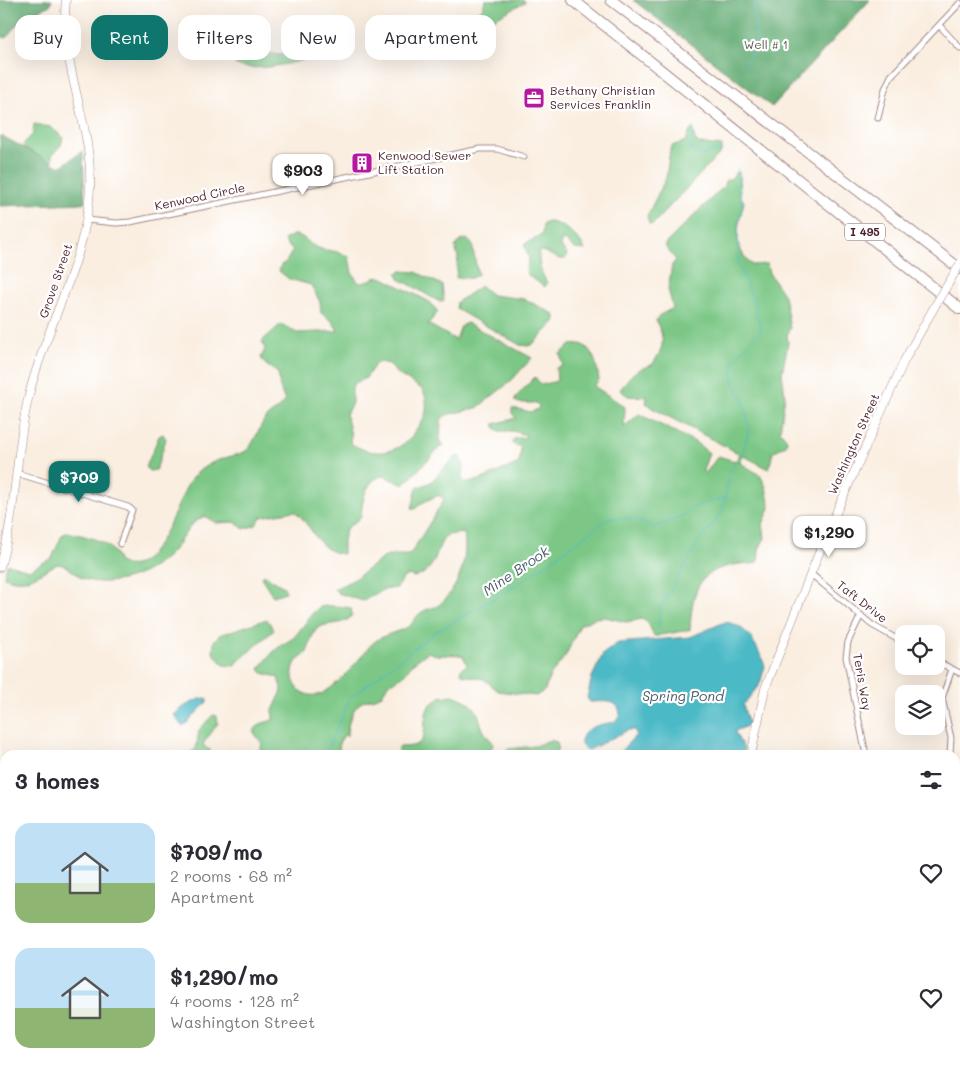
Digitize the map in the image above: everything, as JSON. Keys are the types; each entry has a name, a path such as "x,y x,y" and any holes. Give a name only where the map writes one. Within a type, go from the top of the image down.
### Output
{"highway":[{"name":"I 495","path":"572,0 960,309"},
{"name":"I 495","path":"611,0 960,269"}],"main road":[{"name":"Grove Street","path":"0,567 8,534 22,426 31,388 74,263 86,220 90,190 89,166 67,44 66,0"},
{"name":"Washington Street","path":"752,750 765,688 826,535 920,330 960,264"}],"street":[{"path":"878,118 885,89 891,76 960,4"},
{"path":"939,25 960,48"},
{"name":"Kenwood Circle","path":"86,220 116,223 130,222 480,149 497,149 524,156"},
{"path":"16,473 128,507 132,510 120,544"},
{"name":"Taft Drive","path":"811,574 872,625 895,638"},
{"name":"Teris Way","path":"860,614 848,642 846,657 865,750"},
{"path":"945,666 960,673"},
{"path":"950,750 951,738 942,698 952,669"}],"green space":[{"path":"0,0 52,0 50,5 30,15 15,15 15,27 6,38 0,36"},
{"path":"485,0 524,0 525,2 496,18 496,15 477,15 483,8"},
{"name":"Well # 1","path":"633,0 870,0 772,107"},
{"path":"271,53 281,54 281,60 305,60 253,68 241,66 233,62 233,60 271,60"},
{"path":"34,124 50,127 63,137 61,145 52,155 52,164 25,155 24,143 33,134"},
{"path":"693,128 695,141 700,144 722,146 721,152 653,224 649,224 647,216 666,178 670,150 672,146 686,141 689,132"},
{"path":"0,135 60,167 83,151 85,203 0,206"},
{"path":"736,172 739,172 740,195 744,202 738,228 741,251 752,265 767,264 769,273 784,296 790,328 787,334 788,343 782,373 785,395 780,431 787,439 786,445 773,452 769,469 744,456 739,462 760,475 766,487 770,508 763,524 765,538 759,549 758,562 726,567 714,571 706,577 695,593 690,630 654,636 648,623 642,619 626,622 605,617 595,618 580,625 566,655 550,676 545,690 536,696 498,691 484,679 463,675 460,672 467,665 463,656 437,655 428,652 412,664 403,676 387,685 382,695 358,704 349,722 347,736 344,735 339,743 340,750 260,750 262,744 253,731 260,724 273,720 273,710 282,691 278,677 262,673 259,669 277,648 294,637 317,609 329,606 351,608 352,615 341,623 318,628 312,636 307,652 296,662 293,674 296,686 304,693 310,695 323,693 338,682 373,643 381,637 408,627 420,614 439,605 446,598 461,572 465,553 464,533 447,535 432,565 422,574 414,577 409,575 404,577 397,588 382,590 363,601 338,593 334,589 353,580 383,558 411,553 444,500 441,496 436,496 420,504 415,509 412,508 417,488 431,482 454,458 459,456 464,466 462,479 465,482 480,480 519,463 521,447 513,444 512,441 526,437 526,435 513,431 497,431 494,424 516,418 512,413 512,408 531,412 538,409 539,406 536,403 519,403 515,401 515,398 535,377 541,385 557,381 556,368 563,365 560,354 571,345 581,344 589,350 596,364 599,380 594,386 625,407 624,427 639,414 695,442 709,453 703,470 705,474 718,456 735,461 740,454 652,408 646,403 647,397 628,396 620,390 633,373 652,365 661,348 662,338 656,321 660,315 673,308 668,289 672,265 676,260 666,248 666,243 724,186 725,181 732,178"},
{"path":"548,222 565,228 583,245 585,250 575,249 565,240 561,241 561,246 567,254 565,259 539,251 540,268 547,283 545,287 526,272 529,259 524,244 542,235 543,224"},
{"path":"296,235 318,248 345,254 349,257 352,273 359,283 381,277 430,302 438,312 428,324 456,340 461,326 467,323 532,358 510,382 477,408 446,415 441,420 440,441 444,445 404,485 383,476 372,482 366,492 361,517 346,529 343,540 343,554 327,549 294,511 261,517 256,525 244,529 235,522 216,523 204,516 191,526 174,550 163,560 145,572 124,580 102,582 86,580 67,567 58,564 27,579 13,580 4,577 8,564 29,570 52,558 62,535 68,532 98,540 105,544 111,548 118,561 130,565 142,562 152,553 161,539 188,484 196,473 213,462 246,451 249,448 266,418 285,401 280,388 278,373 266,365 261,358 265,349 262,341 281,324 297,333 338,331 333,322 321,313 320,302 311,285 289,279 279,271 281,265 286,262 293,250 284,240","holes":["376,363 390,364 396,373 422,389 426,402 425,415 412,437 398,448 382,452 358,448 350,443 351,435 346,414 352,403 352,387 355,383 366,378"]},
{"path":"467,239 472,244 478,275 471,278 456,278 458,257 455,247 461,240"},
{"path":"402,271 416,272 442,285 444,301 440,302 399,279 397,273"},
{"path":"481,286 492,295 524,299 554,314 556,321 533,344 528,346 520,345 456,309 457,302"},
{"path":"163,434 166,439 156,470 149,471 146,467 159,436"},
{"path":"264,575 284,587 286,592 273,596 261,577"},
{"path":"267,619 274,630 233,666 224,665 213,653 214,641 219,635"},
{"path":"453,695 472,705 479,716 486,735 492,741 493,746 490,750 398,750 400,747 418,744 422,740 429,706 440,697"},
{"path":"213,715 217,716 218,723 203,744 207,749 211,750 194,750 196,749 199,730"},
{"path":"550,740 557,742 558,748 557,750 508,750 508,749 535,746"}],"water":[{"name":"Spring Pond","path":"725,622 740,627 746,632 759,651 765,666 760,684 743,705 749,725 735,731 744,750 622,750 636,735 635,730 628,730 586,750 581,745 584,734 598,725 615,722 620,715 617,706 613,703 590,702 587,698 592,677 603,654 618,643 690,637"},
{"path":"207,698 207,702 185,725 181,725 174,715 189,704"}],"waterway":[{"name":"Mine Brook","path":"743,66 750,56 757,37 753,16 755,0"},
{"name":"Mine Brook","path":"694,129 690,149 698,156 722,149"},
{"name":"Mine Brook","path":"737,169 742,207 738,224 738,265 752,296 761,330 733,361 733,381 744,403 749,430 741,458"},
{"name":"Mine Brook","path":"327,750 350,698 434,633 517,585 609,518 633,518 654,527 676,519 701,504 725,498 730,470 737,463"},
{"path":"658,628 661,607 699,542 722,512 725,498"},
{"path":"657,635 658,642"}],"place":[{"name":"Bethany Christian Services Franklin","path":"534,98"},
{"name":"Kenwood Sewer Lift Station","path":"362,163"}]}
